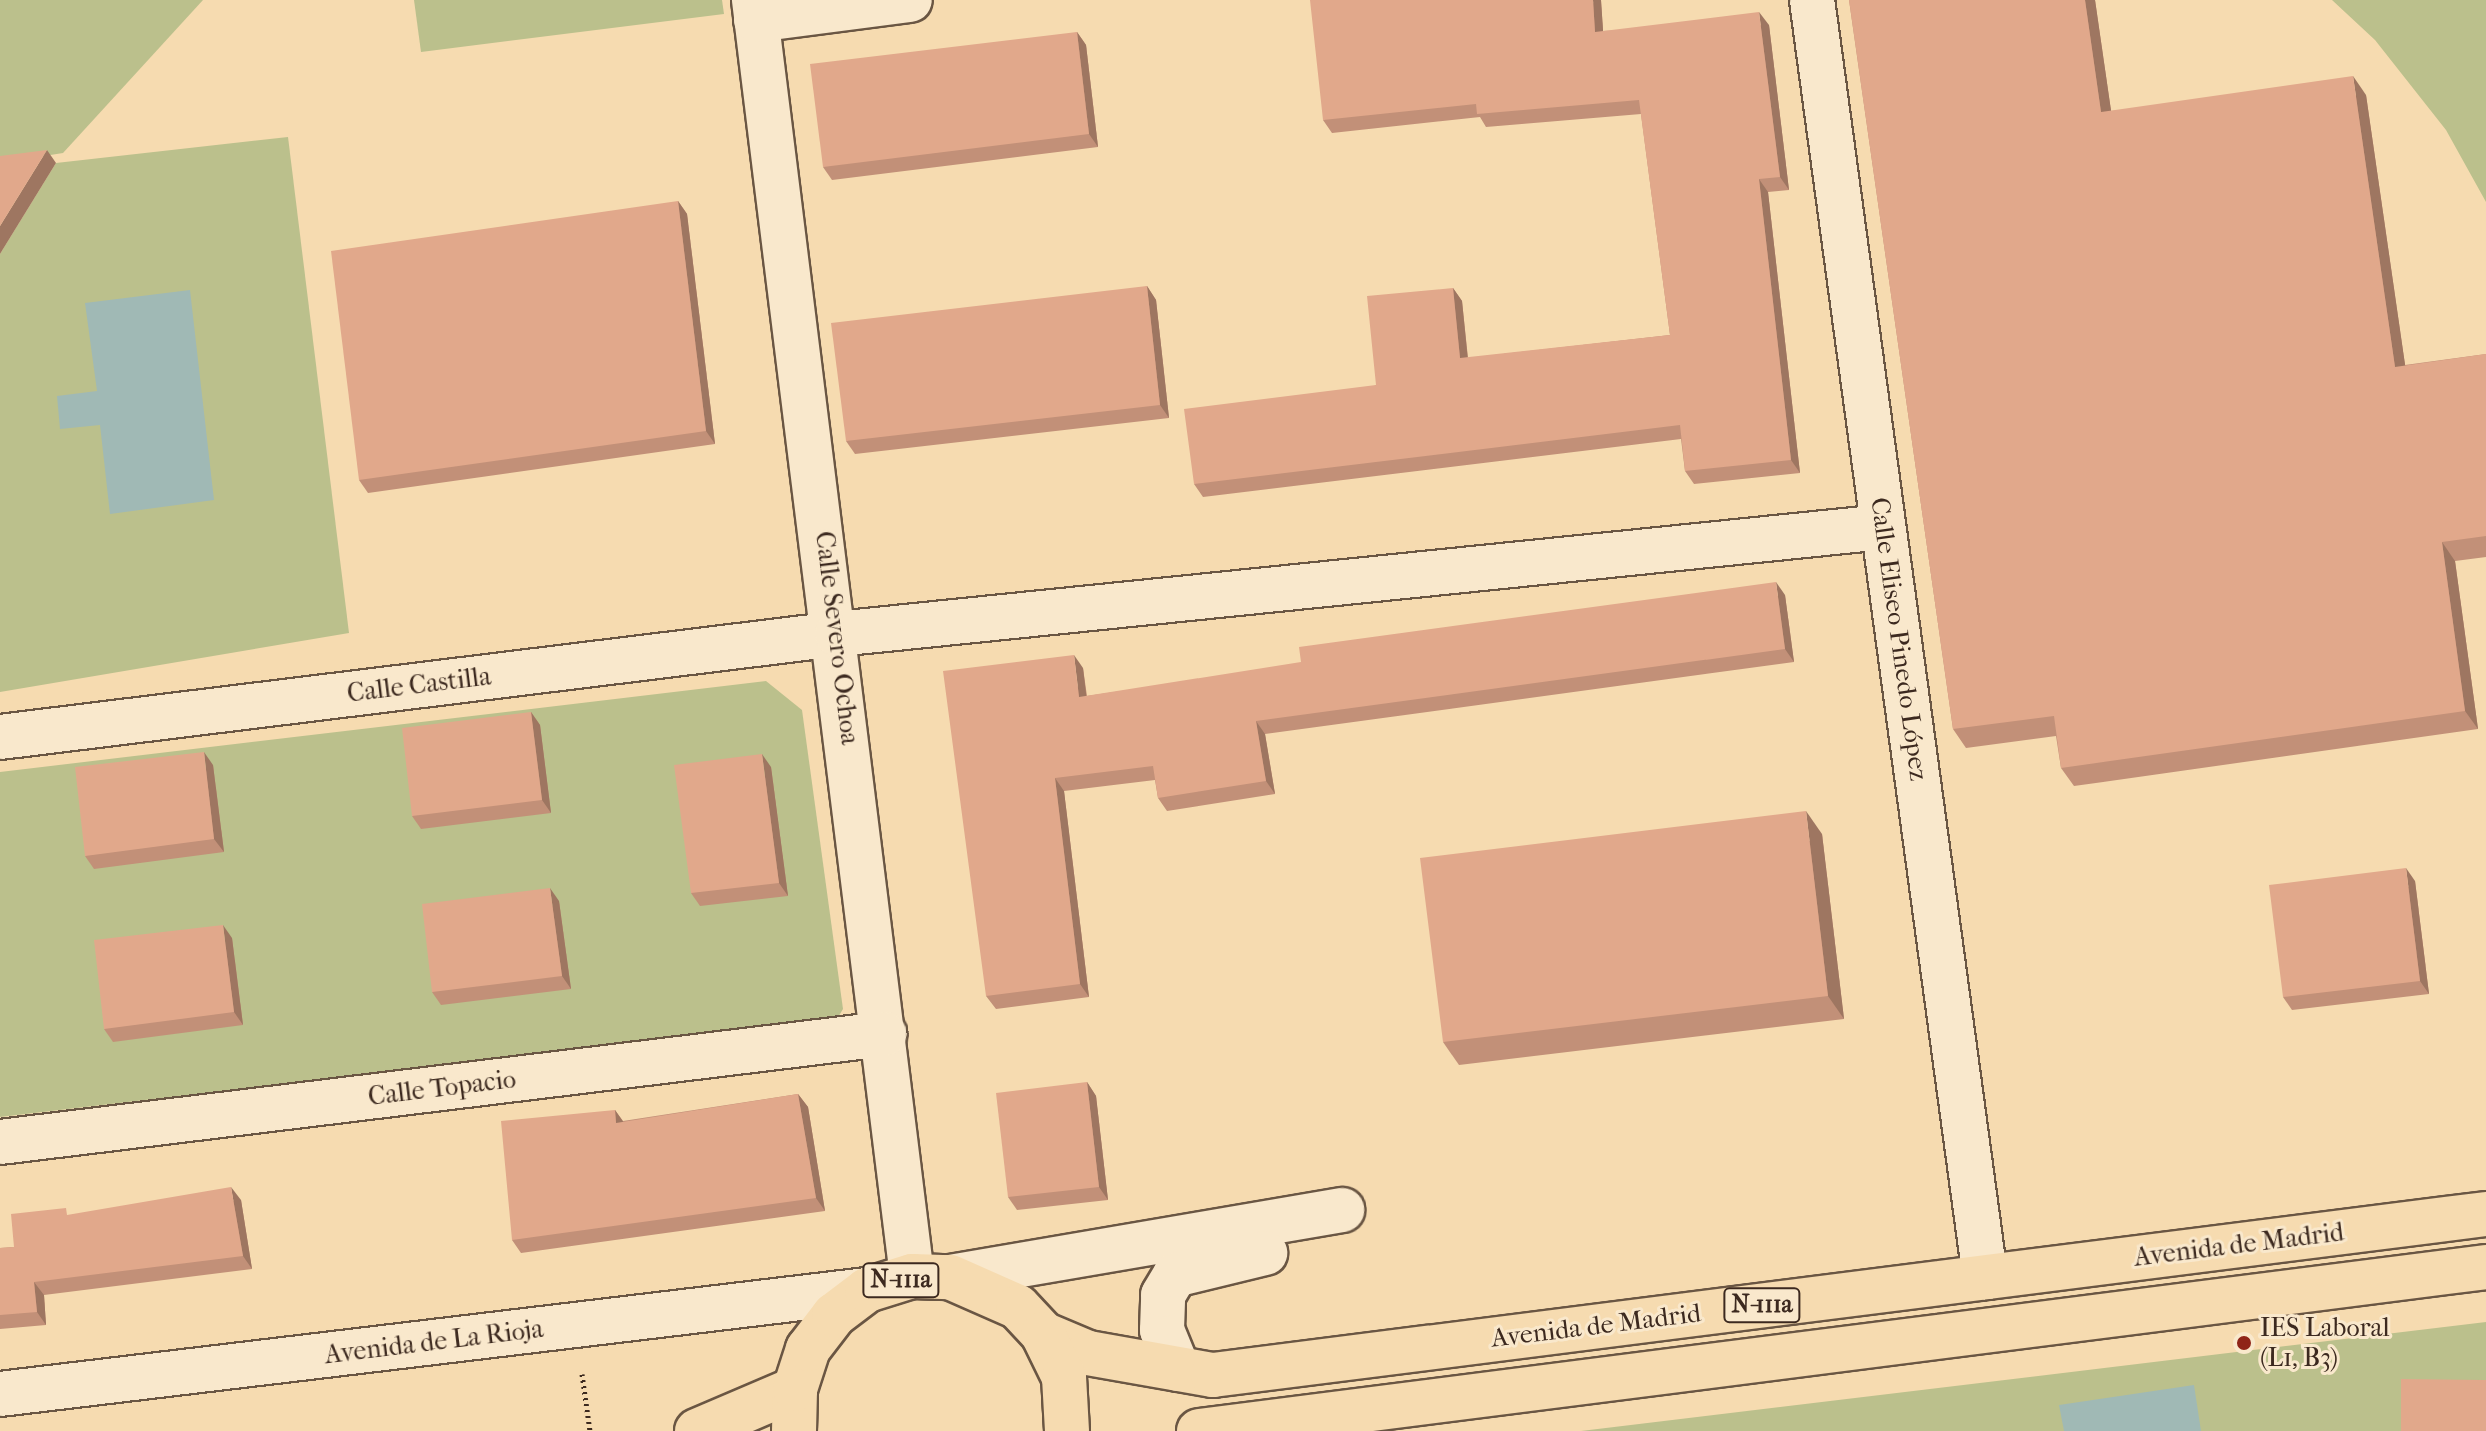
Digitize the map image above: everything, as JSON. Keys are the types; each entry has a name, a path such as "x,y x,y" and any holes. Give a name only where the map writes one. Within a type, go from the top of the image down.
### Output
{"main road":[{"name":"Avenida de Madrid","path":"1043,1334 1088,1353 1213,1375 2486,1214"},
{"name":"Avenida de Madrid","path":"1199,1431 2486,1267"},
{"name":"N-111a","path":"697,1431 794,1410 808,1349 834,1315 867,1290 931,1276 1018,1307 1043,1334 1064,1377 1067,1431"}],"street":[{"path":"755,10 910,0"},
{"name":"Calle Eliseo Pinedo López","path":"1812,0 1985,1277"},
{"name":"Calle Severo Ochoa","path":"755,10 837,634 884,1034 931,1276"},
{"name":"Calle Castilla","path":"0,737 837,634 1884,527"},
{"name":"Calle Topacio","path":"0,1142 884,1034"},
{"path":"931,1276 1344,1223 1175,1275 1163,1295 1162,1330 1178,1369"},
{"name":"Avenida de La Rioja","path":"0,1394 867,1290"}],"green space":[{"path":"0,0 203,0 63,153 0,163"},
{"path":"414,0 722,0 724,14 421,52"},
{"path":"2332,0 2486,0 2486,202 2446,130 2375,40"},
{"path":"288,137 349,633 0,692 0,254 56,163"},
{"path":"766,681 802,710 843,1009 837,1019 0,1117 0,772"},
{"path":"2486,1322 2486,1431 1581,1431"}],"water":[{"path":"190,290 214,500 110,514 100,425 60,429 57,396 97,391 85,303"},
{"path":"2194,1385 2201,1431 2064,1431 2059,1405"}],"building":[{"path":"1310,0 1593,0 1595,32 1759,12 1780,177 1759,179 1791,460 1685,471 1680,425 1194,484 1184,409 1376,385 1367,296 1453,288 1460,358 1670,335 1639,100 1477,114 1476,104 1323,120"},
{"path":"1849,0 2085,0 2101,112 2353,76 2395,367 2486,354 2486,536 2442,542 2465,711 2061,768 2054,716 1953,729"},
{"path":"1077,32 1089,134 823,167 810,64"},
{"path":"47,150 0,226 0,156"},
{"path":"678,201 706,431 359,480 331,251"},
{"path":"1147,286 1160,405 846,441 831,323"},
{"path":"1776,582 1785,649 1256,721 1266,781 1158,798 1153,766 1055,778 1080,984 986,996 943,671 1074,655 1079,697 1301,662 1299,647"},
{"path":"531,712 542,800 412,816 402,728"},
{"path":"204,752 214,839 85,856 75,767"},
{"path":"762,754 779,883 691,893 674,765"},
{"path":"1806,811 1828,996 1443,1042 1420,858"},
{"path":"2406,868 2420,981 2283,997 2269,885"},
{"path":"550,888 562,976 432,992 422,904"},
{"path":"223,925 234,1012 104,1029 94,940"},
{"path":"1087,1082 1099,1187 1008,1197 996,1093"},
{"path":"798,1094 816,1198 512,1240 501,1121 615,1110 616,1123"},
{"path":"231,1187 243,1256 34,1282 37,1312 0,1315 0,1248 14,1247 11,1214 66,1208 67,1215"},
{"path":"2401,1379 2486,1380 2486,1431 2401,1431"}],"place":[{"name":"IES Laboral (L1, B3)","path":"2244,1343"}]}
